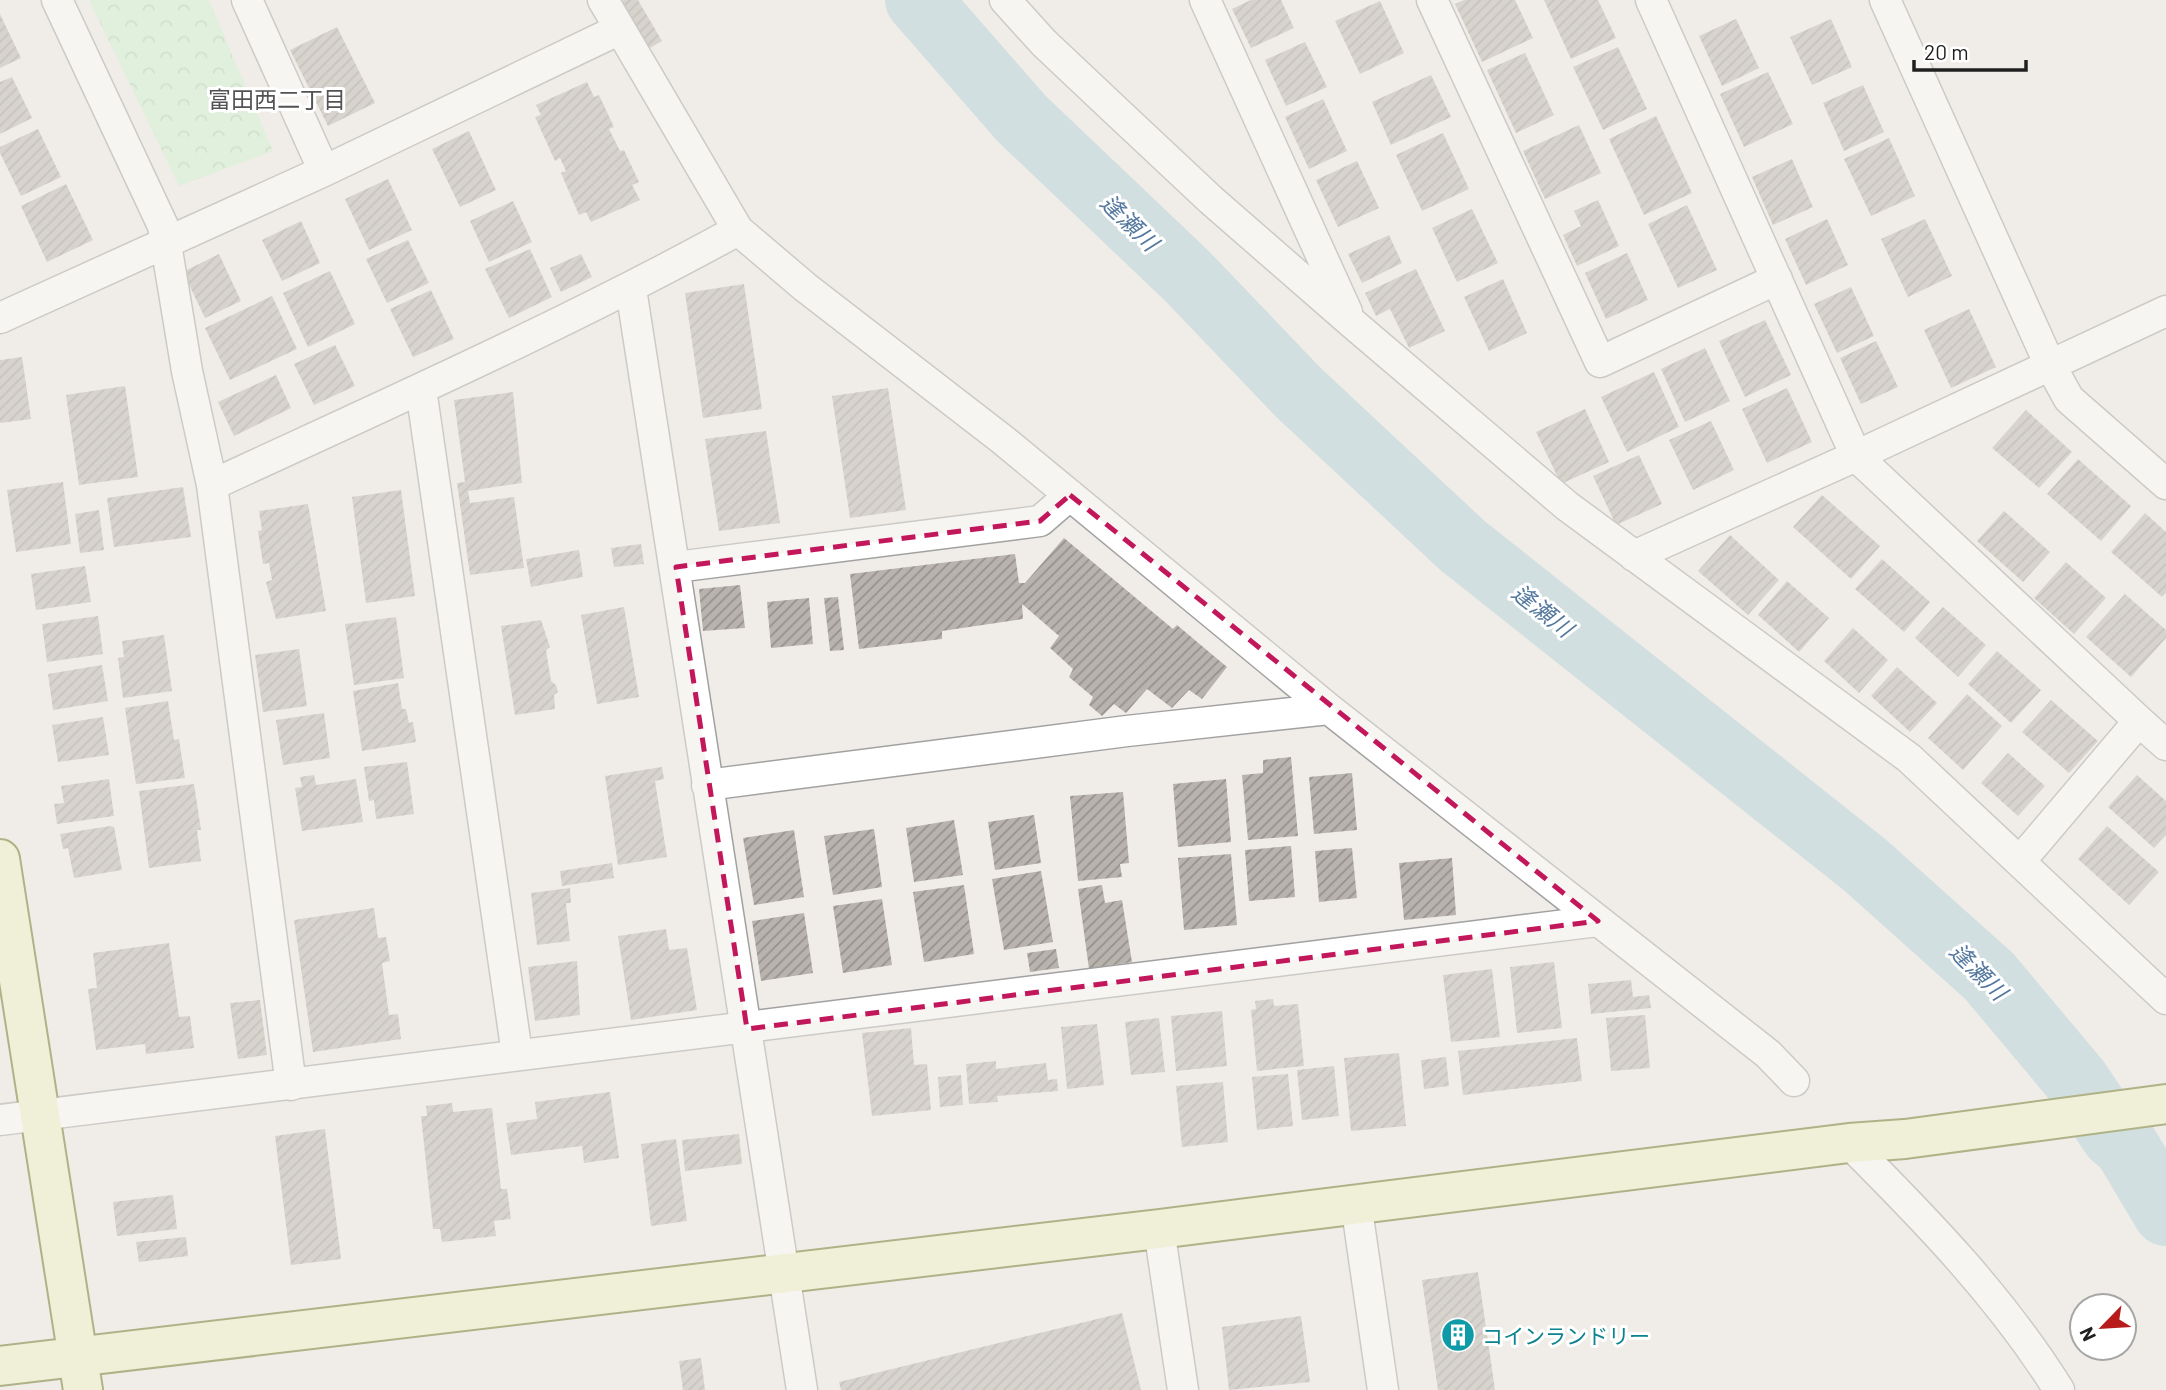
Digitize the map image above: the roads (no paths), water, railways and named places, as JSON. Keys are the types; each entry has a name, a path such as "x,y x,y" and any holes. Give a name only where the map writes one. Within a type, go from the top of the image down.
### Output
{"street":[{"path":"57,0 163,226 187,371 212,485 292,1085"},
{"path":"247,0 324,171"},
{"path":"603,0 738,230 1070,495 1329,709 1768,1054 1794,1081"},
{"path":"1005,0 1044,43 1143,137 1351,322 1567,506 1909,758 2021,860 2166,999"},
{"path":"1205,0 1351,322"},
{"path":"1432,0 1600,362 1777,279"},
{"path":"1651,0 1856,457 2166,745"},
{"path":"1885,0 2049,363 2069,400 2166,484"},
{"path":"0,317 324,171 620,29"},
{"path":"212,485 631,289 738,230"},
{"path":"631,289 802,1390"},
{"path":"1634,556 1856,457 2049,363 2166,310"},
{"path":"421,389 517,1054"},
{"path":"676,567 1040,521 1070,495"},
{"path":"707,785 1127,731 1329,709"},
{"path":"2021,860 2139,721"},
{"path":"0,859 80,1373"},
{"path":"0,1120 1598,921"},
{"path":"0,1366 80,1373 785,1272 1159,1229 1849,1143 1905,1139 2166,1104"},
{"path":"1849,1143 1949,1244 2030,1344 2059,1390"},
{"path":"1356,1203 1383,1390"},
{"path":"1159,1229 1183,1390"}],"waterway":[{"name":"逢瀬川","path":"918,0 1022,119 1187,276 1299,393 1463,546 1865,865 1989,976 2077,1081 2114,1136 2126,1146 2166,1213"}],"place":[{"name":"コインランドリー","path":"1458,1335"}],"district":[{"name":"富田西二丁目","path":"277,99"}]}
